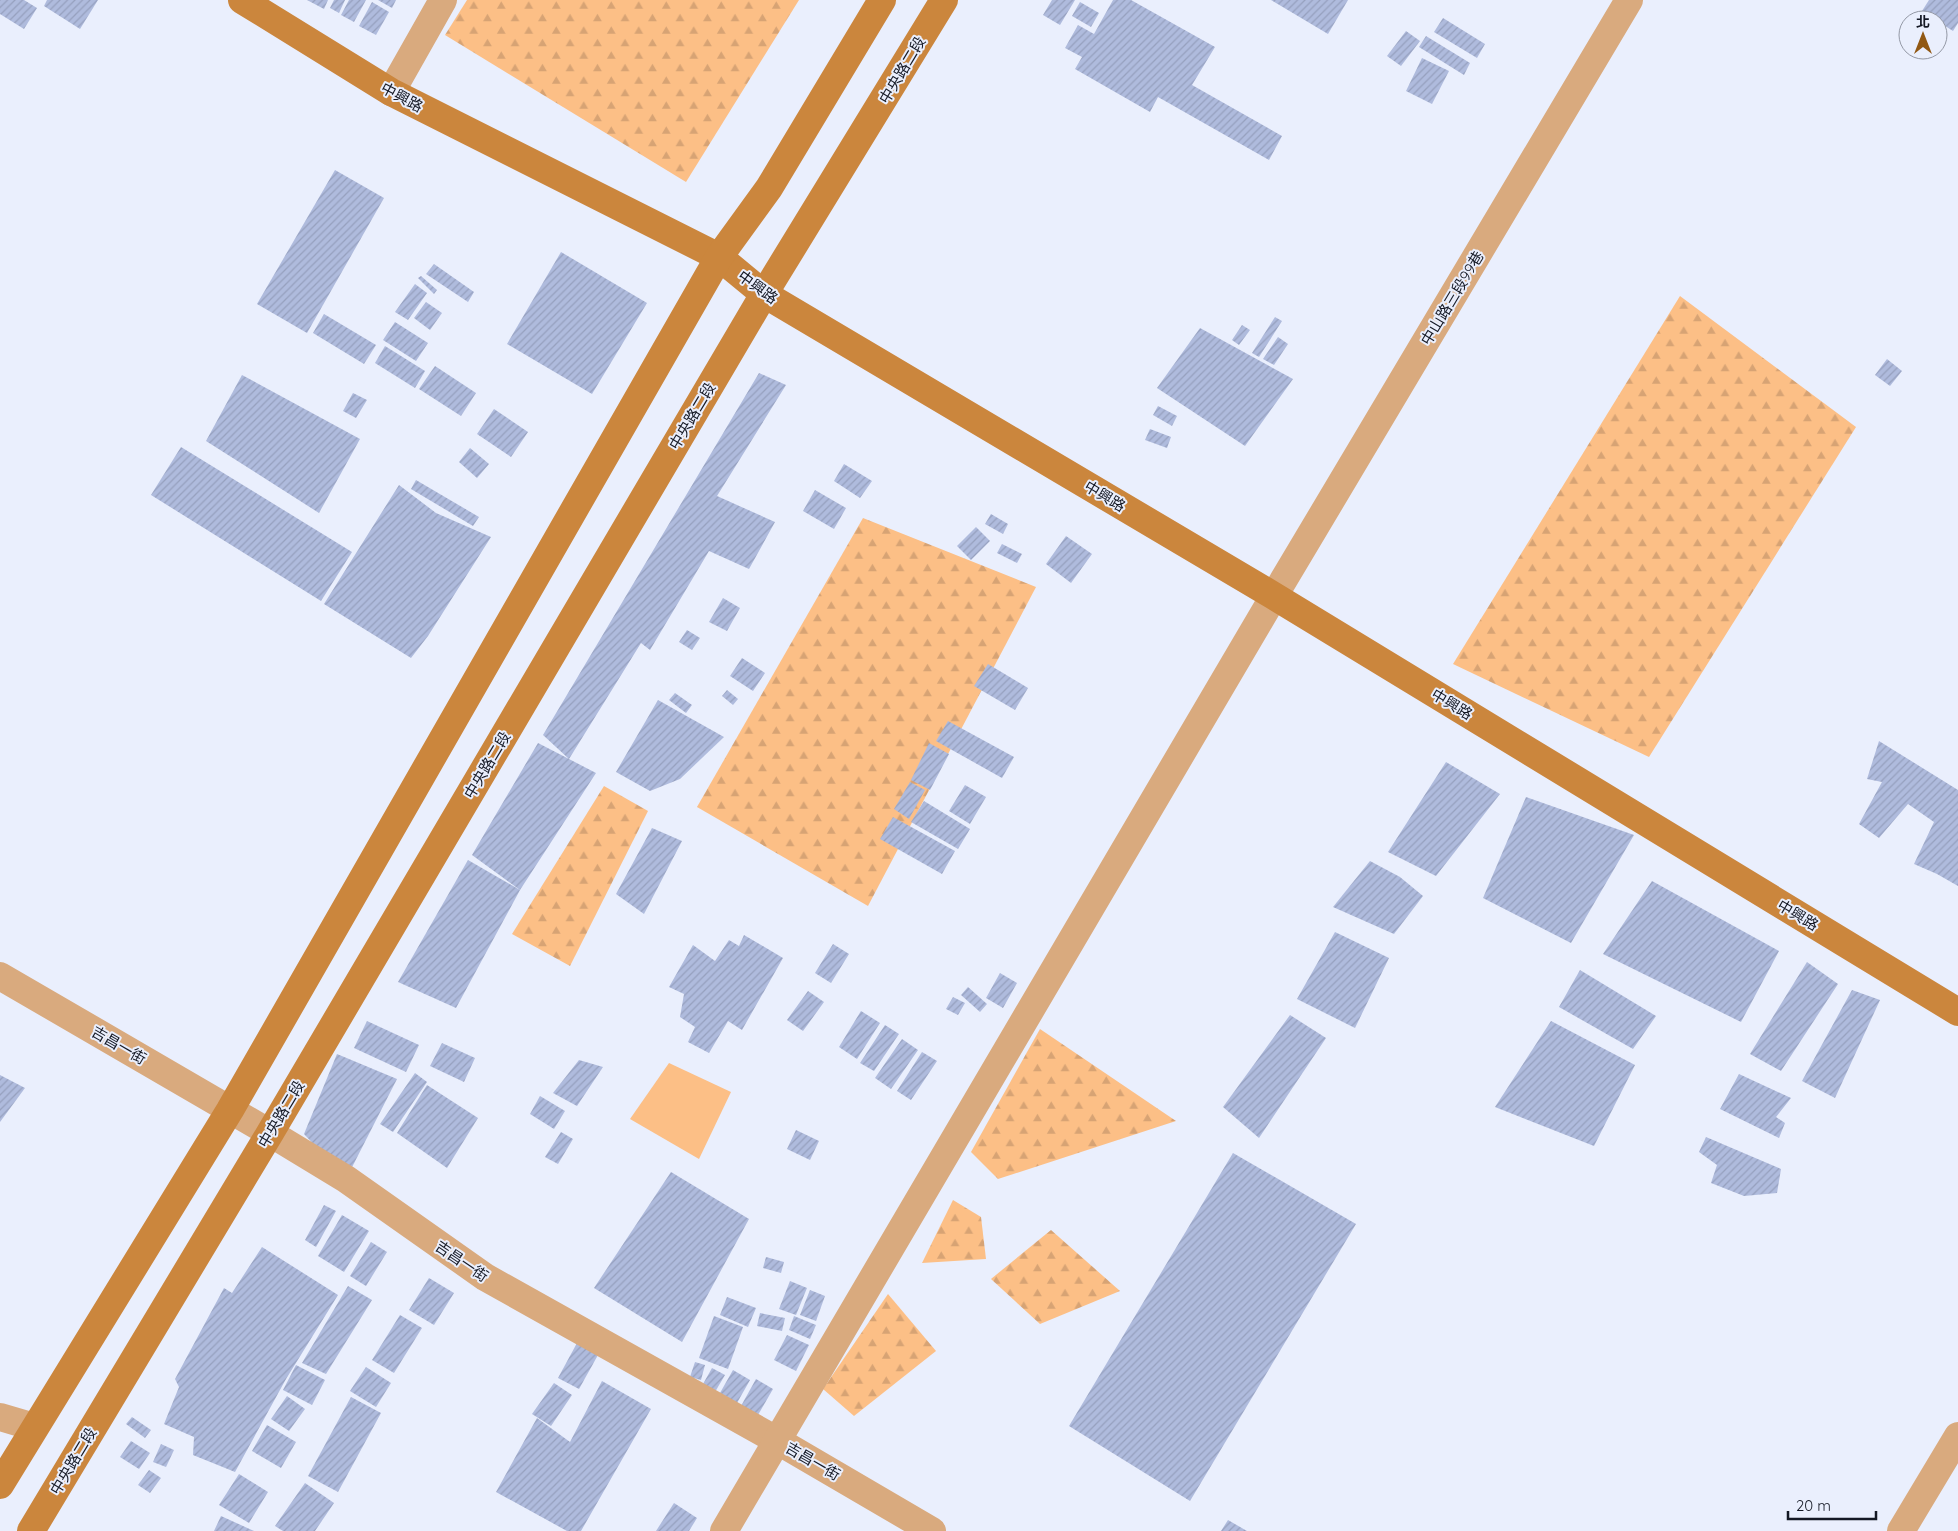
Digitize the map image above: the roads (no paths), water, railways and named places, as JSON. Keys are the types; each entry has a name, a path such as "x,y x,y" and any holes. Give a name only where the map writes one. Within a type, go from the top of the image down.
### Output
{"street":[{"name":"中興路","path":"242,0 391,92 719,257 764,294 1274,596 1958,1012"},
{"path":"391,92 443,0"},
{"path":"0,1485 230,1110 719,257 769,188 882,0"},
{"name":"中央路二段","path":"31,1531 270,1133 764,294 944,0"},
{"name":"中山路三段99巷","path":"724,1531 1274,596 1629,0"},
{"name":"吉昌一街","path":"0,976 270,1133 346,1180 485,1277 778,1441 932,1531"},
{"path":"0,1417 34,1427"},
{"path":"1901,1531 1958,1436"}]}
